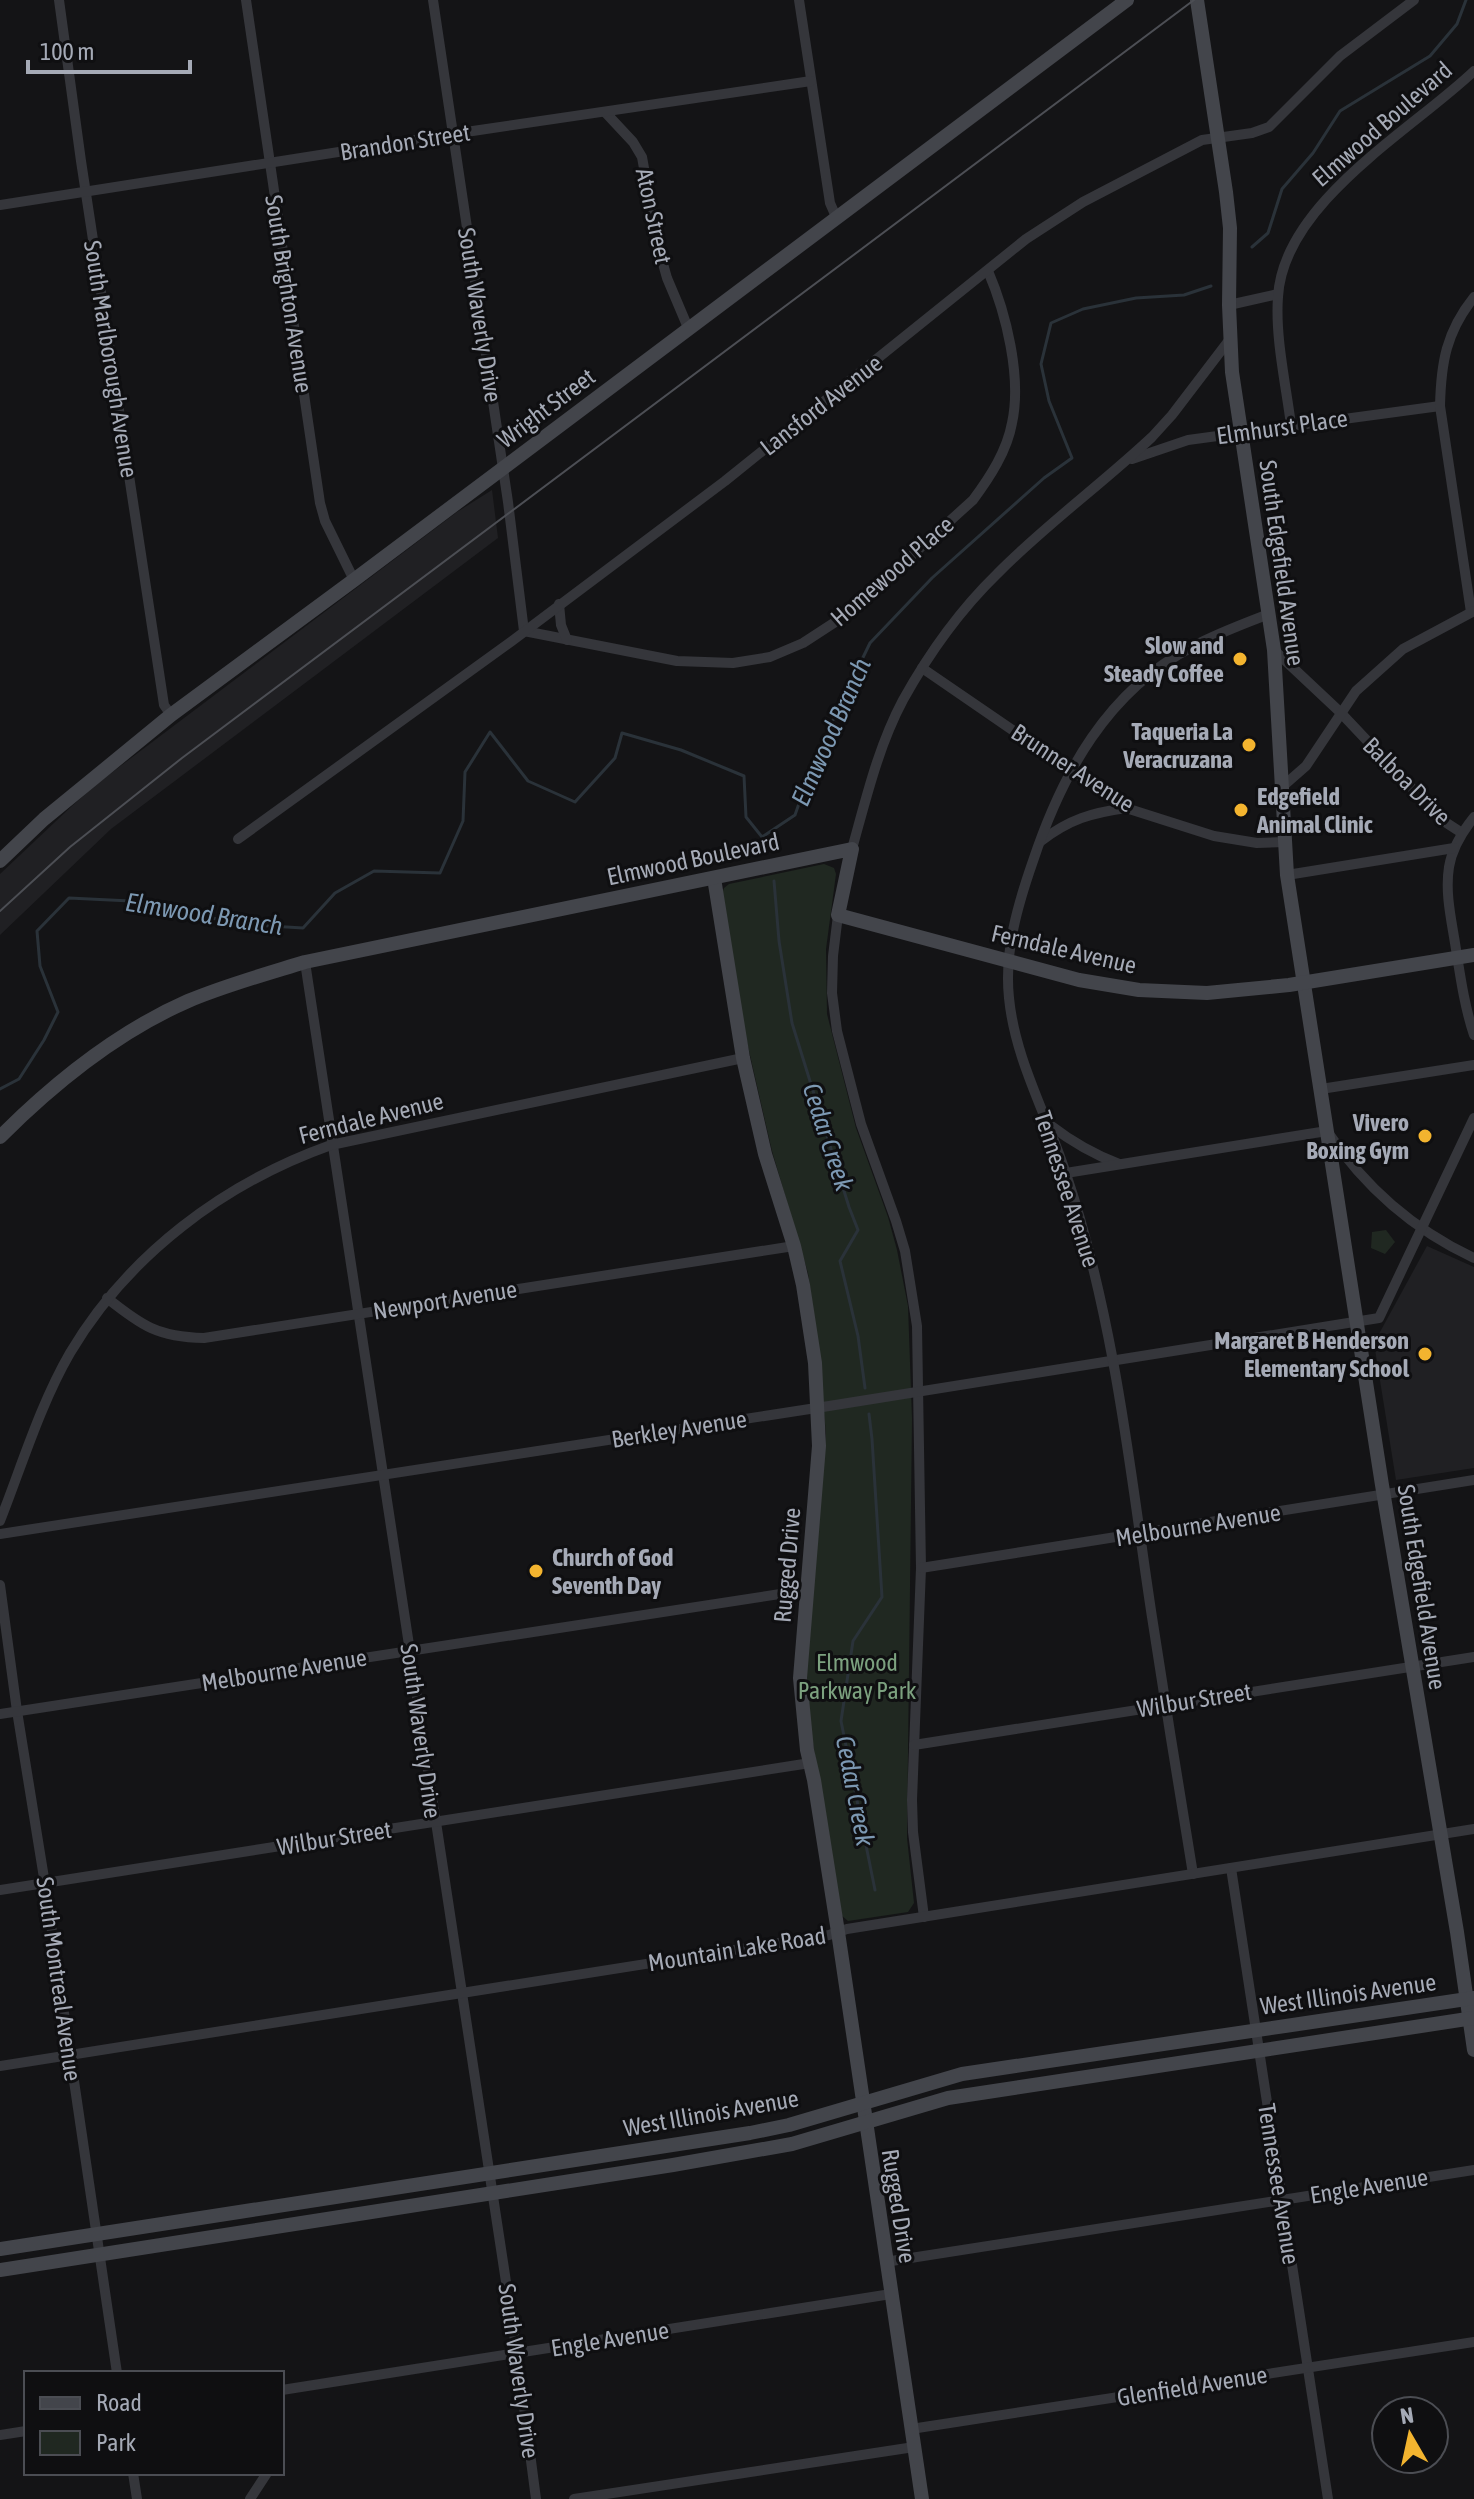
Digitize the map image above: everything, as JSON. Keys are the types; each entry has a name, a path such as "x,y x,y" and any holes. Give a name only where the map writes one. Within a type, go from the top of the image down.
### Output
{"street":[{"name":"South Marlborough Avenue","path":"59,0 164,705 171,715"},
{"name":"South Brighton Avenue","path":"246,0 320,503 354,580"},
{"name":"South Waverly Drive","path":"433,0 503,467 524,631"},
{"path":"799,0 830,203 837,219"},
{"name":"Wright Street","path":"0,861 54,810 171,715 1127,0"},
{"name":"South Edgefield Avenue","path":"1197,0 1230,228 1232,372 1274,650 1287,875 1384,1495 1470,1998 1474,2050"},
{"name":"Lansford Avenue","path":"238,839 725,481 1026,239 1083,202 1202,140 1252,133 1269,127 1340,56 1414,0"},
{"name":"Elmwood Boulevard","path":"1291,425 1278,294 1296,238 1311,218 1372,155 1474,71"},
{"name":"Brandon Street","path":"0,205 811,81"},
{"name":"Aton Street","path":"605,112 633,142 642,157 658,246 667,278 689,330"},
{"name":"Homewood Place","path":"524,631 677,661 733,663 770,657 803,643 846,615 973,500 990,477 1003,451 1012,424 1015,397 1000,299 988,271"},
{"path":"1229,305 1278,294"},
{"path":"1282,787 1306,766 1356,691 1403,649 1472,611 1440,406 1445,351 1454,327 1474,297"},
{"path":"924,1917 913,1832 921,1568 917,1326 905,1251 861,1124 837,1031 832,993 838,915 875,766 888,731 922,668 957,618 997,573 1126,461 1172,415 1230,339"},
{"name":"Elmhurst Place","path":"1126,461 1188,440 1440,406"},
{"path":"559,604 561,625 567,640"},
{"name":"Tennessee Avenue","path":"1193,1874 1113,1360 1093,1269 1066,1173 1027,1071 1016,1033 1009,997 1009,961 1013,928 1039,842 1059,792 1086,743 1117,704 1152,674 1189,648 1269,614"},
{"name":"Balboa Drive","path":"1274,650 1340,712 1442,820 1462,833 1449,868 1448,890 1467,1015 1474,1035"},
{"name":"Brunner Avenue","path":"922,668 1126,808 1214,836 1257,843 1285,842"},
{"path":"1039,842 1058,828 1092,813 1126,808"},
{"path":"1462,833 1474,817"},
{"path":"1287,875 1454,848"},
{"name":"Elmwood Boulevard","path":"0,1137 62,1080 149,1021 188,1001 240,982 305,962 852,849"},
{"name":"Rugged Drive","path":"714,878 743,1058 765,1154 794,1246 810,1325 819,1407 819,1446 800,1678 810,1763 922,2499"},
{"name":"Ferndale Avenue","path":"838,915 1079,980 1164,992 1207,993 1303,982 1474,955"},
{"name":"South Waverly Drive","path":"305,962 517,2354 536,2499"},
{"name":"Ferndale Avenue","path":"0,1521 49,1395 70,1354 107,1298 163,1243 233,1191 275,1168 331,1145 743,1058"},
{"path":"1321,1089 1474,1065"},
{"path":"1358,1322 1379,1318 1474,1118"},
{"path":"1049,1124 1084,1149 1121,1165"},
{"path":"1066,1173 1327,1131"},
{"name":"South Edgefield Avenue","path":"1327,1131 1348,1162 1421,1228"},
{"path":"1421,1228 1474,1258"},
{"name":"Newport Avenue","path":"107,1298 134,1320 156,1331 178,1337 204,1338 794,1246"},
{"name":"Berkley Avenue","path":"0,1534 1358,1322"},
{"name":"Melbourne Avenue","path":"921,1568 1474,1480"},
{"name":"South Montreal Avenue","path":"0,1585 117,2371"},
{"name":"Melbourne Avenue","path":"0,1714 806,1590"},
{"name":"Wilbur Street","path":"914,1745 1474,1657"},
{"name":"Wilbur Street","path":"0,1890 810,1763"},
{"name":"Mountain Lake Road","path":"0,2066 1474,1829"},
{"name":"Tennessee Avenue","path":"1231,1868 1328,2499"},
{"name":"West Illinois Avenue","path":"0,2249 789,2125 962,2074 1470,1998"},
{"name":"West Illinois Avenue","path":"0,2270 673,2165 792,2144 948,2098 1472,2018"},
{"path":"1058,2059 1062,2080"},
{"path":"670,2145 673,2165"},
{"name":"Engle Avenue","path":"885,2262 1474,2170"},
{"path":"294,2203 297,2224"},
{"name":"Engle Avenue","path":"284,2390 891,2294"},
{"name":"Glenfield Avenue","path":"911,2429 1474,2342"},
{"path":"0,2435 24,2431"},
{"path":"574,2499 914,2447"},
{"path":"133,2475 137,2499"},
{"path":"250,2499 266,2475"}],"shaded area":[{"path":"492,490 498,538 111,829 0,935 0,874 73,805 457,512"},
{"name":"Margaret B Henderson Elementary School","path":"1427,1246 1474,1267 1474,1468 1396,1480 1374,1343"}],"green space":[{"name":"Elmwood Parkway Park","path":"824,864 834,868 836,874 826,949 827,1014 856,1128 897,1250 908,1306 912,1419 907,1838 914,1903 908,1912 848,1921 841,1915 810,1725 806,1676 826,1434 816,1330 808,1273 772,1151 741,1016 722,894 729,884"},
{"path":"1386,1230 1395,1242 1385,1254 1371,1248 1372,1232"}],"waterway":[{"name":"Elmwood Branch","path":"1252,247 1268,233 1282,189 1313,153 1340,111 1430,56 1457,24 1466,0"},
{"name":"Elmwood Branch","path":"0,1089 19,1079 58,1012 40,966 37,931 69,898 151,902 236,924 303,928 335,893 374,871 440,873 463,821 465,772 490,732 528,781 575,802 615,758 622,733 681,750 744,776 746,817 762,837 795,815 810,772 870,643 932,578 1044,478 1072,458 1049,401 1041,364 1051,323 1083,309 1136,298 1184,295 1211,286"},
{"name":"Cedar Creek","path":"774,881 779,941 792,1023 858,1230 840,1261 858,1336 865,1388"},
{"name":"Cedar Creek","path":"869,1414 882,1597 853,1641 841,1721 875,1890"}],"tram line":[{"path":"0,911 70,847 182,758 1194,0"}],"place":[{"name":"Slow and Steady Coffee","path":"1240,659"},
{"name":"Taqueria La Veracruzana","path":"1249,745"},
{"name":"Edgefield Animal Clinic","path":"1241,810"},
{"name":"Vivero Boxing Gym","path":"1425,1136"},
{"name":"Margaret B Henderson Elementary School","path":"1425,1354"},
{"name":"Church of God Seventh Day","path":"536,1571"}]}
